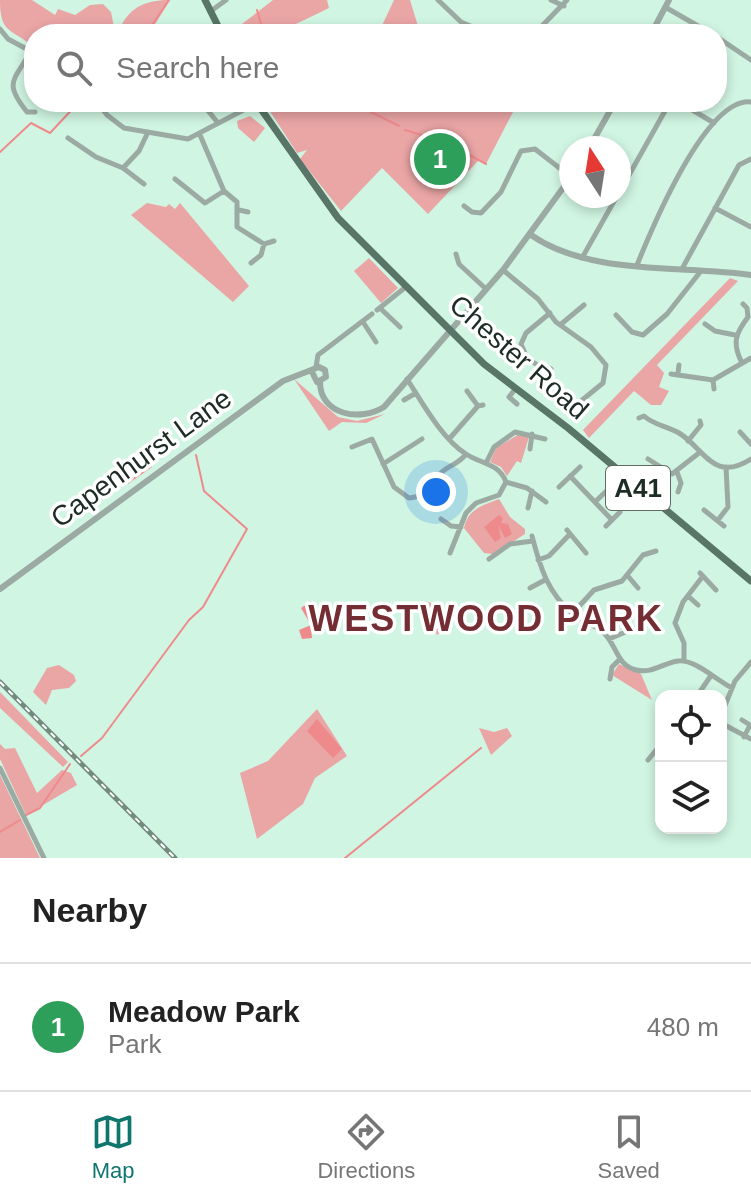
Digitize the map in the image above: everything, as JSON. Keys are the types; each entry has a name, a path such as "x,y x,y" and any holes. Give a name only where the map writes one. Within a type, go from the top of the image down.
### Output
{"main road":[{"path":"205,0 217,24"},
{"name":"Chester Road","path":"263,112 324,200 452,332 751,581"}],"street":[{"path":"211,11 226,0"},
{"path":"438,0 466,24"},
{"path":"551,0 565,3"},
{"path":"544,24 565,3"},
{"path":"656,24 667,3 697,24"},
{"path":"0,29 8,39 24,48"},
{"path":"727,44 751,60"},
{"path":"24,63 11,82 12,93 24,108"},
{"path":"727,111 735,103 751,102"},
{"path":"27,112 35,112"},
{"path":"106,112 116,124 175,139 200,135 239,112"},
{"path":"209,112 218,123"},
{"path":"596,136 609,112"},
{"path":"631,171 664,112"},
{"path":"696,112 714,123"},
{"path":"637,265 672,186 714,123 726,112"},
{"path":"123,168 139,151 148,132"},
{"path":"200,135 224,191 237,202 237,227 264,244 274,241"},
{"path":"68,138 76,138 96,157 123,168 144,184"},
{"path":"464,206 472,212 481,213 491,205 521,151 535,149 559,168"},
{"path":"683,267 739,165 751,159"},
{"path":"175,179 182,189 205,203"},
{"path":"199,211 205,203 224,191"},
{"path":"320,382 323,397 332,408 360,416 384,407 452,332 531,235 559,194"},
{"path":"581,259 610,208"},
{"path":"715,208 751,227"},
{"path":"239,210 248,212"},
{"path":"531,235 581,259 751,275"},
{"path":"251,263 261,255 264,244"},
{"path":"456,254 459,264 486,289"},
{"path":"616,315 632,332 643,335 696,280 702,268"},
{"path":"503,270 560,325 597,352 607,373 603,383 581,401"},
{"name":"Capenhurst Lane","path":"0,586 283,381 297,373 314,370 318,355 407,286"},
{"path":"560,325 579,306"},
{"path":"741,361 735,335 748,317 747,306"},
{"path":"377,311 400,327"},
{"path":"548,372 527,358 521,344 526,333 550,313"},
{"path":"363,322 376,342"},
{"path":"705,324 711,329 735,335"},
{"path":"706,335 711,329"},
{"path":"679,365 675,374 713,380 741,361 751,358"},
{"path":"314,370 326,372 326,377 320,382 313,379 314,370"},
{"path":"607,373 615,374"},
{"path":"407,379 450,438 466,454 500,471 506,482 532,491 546,502"},
{"path":"713,380 714,389"},
{"path":"509,397 516,388"},
{"path":"450,438 481,406 467,391"},
{"path":"501,391 517,404"},
{"path":"404,400 416,393"},
{"path":"642,415 688,441 713,463 726,467 751,459"},
{"path":"688,441 702,423"},
{"path":"486,463 494,447 515,432 545,439"},
{"path":"740,432 747,433 751,444"},
{"path":"530,449 532,434"},
{"path":"352,447 372,439 398,492 416,498 426,492 441,472 459,464 466,454"},
{"path":"383,464 422,439"},
{"path":"650,458 668,473 677,472 699,453"},
{"path":"559,487 580,467"},
{"path":"718,520 728,507 726,467"},
{"path":"677,472 681,483 678,492"},
{"path":"595,502 623,475"},
{"path":"570,476 612,520"},
{"path":"450,553 471,507 499,495 506,482"},
{"path":"528,508 532,491"},
{"path":"704,510 724,526"},
{"path":"606,526 620,512"},
{"path":"442,522 461,527"},
{"path":"538,560 549,556 568,532 583,553"},
{"path":"492,560 510,544 532,539 545,580 572,614 596,626 609,639 619,660 635,669 649,671 684,661 732,688"},
{"path":"572,614 594,590 616,584 638,560 656,551"},
{"path":"684,661 684,643 675,628 688,596 701,574 716,590"},
{"path":"627,575 638,588"},
{"path":"530,588 545,580"},
{"path":"688,596 695,605"},
{"path":"609,639 631,627"},
{"path":"608,676 619,660"},
{"path":"727,700 732,688 750,665"},
{"path":"701,690 710,677"},
{"path":"727,726 748,738 750,724 742,720"},
{"path":"648,760 655,754"},
{"path":"0,768 44,858"}],"shaded area":[{"path":"0,0 32,0 55,15 58,9 75,15 90,5 103,4 111,12 113,24 24,24 24,40 4,24"},
{"path":"170,0 155,24 122,24 141,6"},
{"path":"273,0 327,0 329,8 296,24 242,24"},
{"path":"394,0 410,0 417,24 383,24"},
{"path":"270,112 513,112 486,164 479,160 428,214 382,168 341,211 300,159 307,150 297,153"},
{"path":"250,116 265,128 254,142 238,128 237,121"},
{"path":"147,203 166,207 169,204 175,209 180,203 249,286 233,302 131,215"},
{"path":"369,258 398,288 381,303 354,271"},
{"path":"730,278 738,281 657,365 664,373 659,387 669,391 661,405 651,405 634,391 589,438 583,430"},
{"path":"294,379 338,417 357,421 385,414 366,423 342,422 329,431"},
{"path":"519,434 529,437 521,463 517,461 507,476 501,467 490,462 496,448"},
{"path":"138,456 149,460 152,467 128,484 121,472"},
{"path":"499,499 510,517 525,529 525,534 493,554 484,553 464,528 473,512"},
{"path":"499,515 503,518 501,523 508,524 512,534 505,538 498,525 501,538 495,542 484,527"},
{"path":"311,601 326,627 316,634 311,628 312,638 302,639 299,630 311,625 301,608"},
{"path":"425,601 434,604 441,616 453,624 437,635 422,604"},
{"path":"619,664 641,674 652,700 612,675"},
{"path":"59,665 74,675 76,681 69,688 52,690 46,705 33,692 47,668"},
{"path":"0,692 68,762 63,767 0,708"},
{"path":"317,709 347,756 315,778 303,804 257,839 240,773 268,761"},
{"path":"317,719 342,749 333,758 307,731"},
{"path":"479,728 494,732 507,728 512,736 491,755"},
{"path":"0,744 5,749 15,748 37,793 62,770 71,773 77,785 26,815 0,759"},
{"path":"0,775 40,858 0,858"}],"waterway":[{"path":"153,24 169,0"},
{"path":"257,10 261,24"},
{"path":"0,152 31,123 50,133 70,112"},
{"path":"371,112 399,126"},
{"path":"405,130 448,143 486,164"},
{"path":"81,756 102,738 189,620 203,607 247,529 204,491 196,455"},
{"path":"345,858 481,748"},
{"path":"26,815 40,808 70,764"},
{"path":"0,832 20,820"}],"railway":[{"path":"0,682 175,858"}],"place":[{"name":"Meadow Park","path":"440,159"}],"district":[{"name":"WESTWOOD PARK","path":"486,618"}]}
